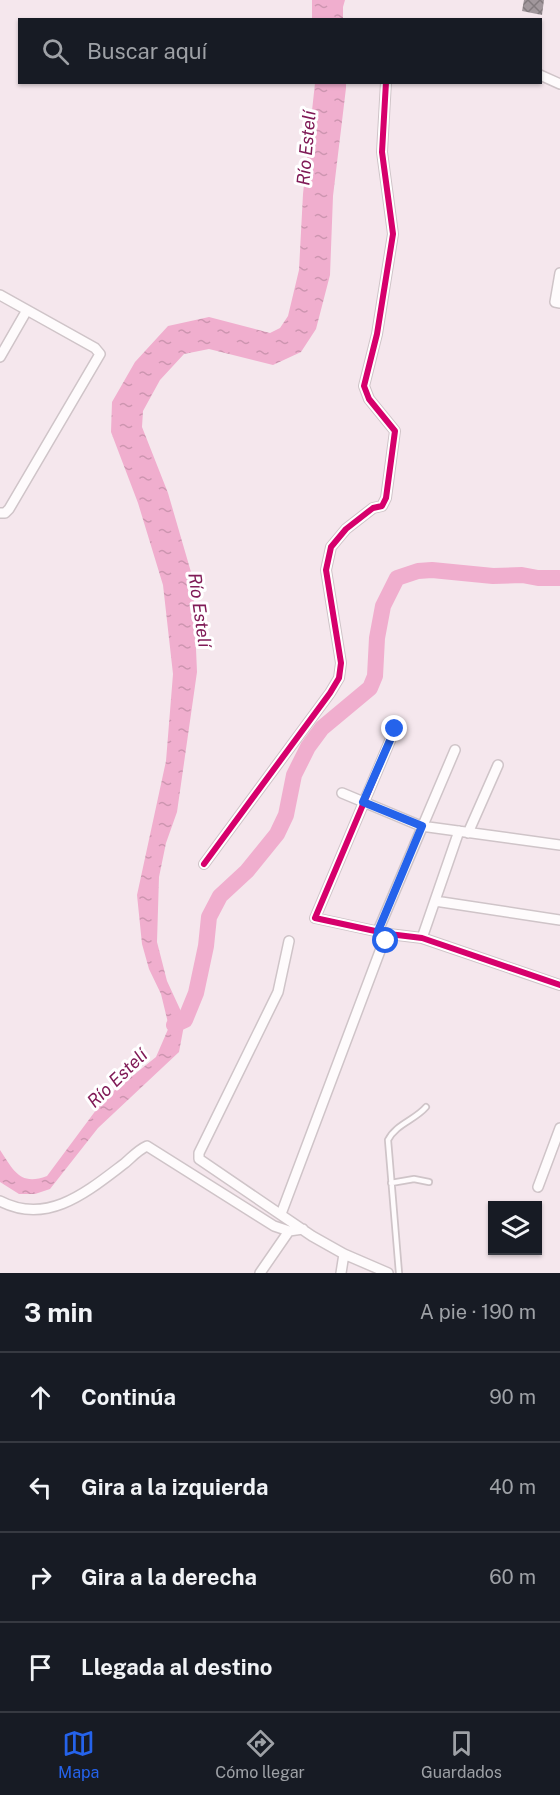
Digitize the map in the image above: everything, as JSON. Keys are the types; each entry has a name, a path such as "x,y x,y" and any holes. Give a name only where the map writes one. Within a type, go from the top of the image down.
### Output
{"street":[{"path":"542,76 560,84"},
{"path":"204,864 291,748 339,678 341,663 326,570 332,547 346,529 373,508 382,506 386,498 395,431 369,399 364,386 377,334 393,234 382,152 386,84"},
{"path":"560,273 555,302 560,303"},
{"path":"0,295 95,348 100,354 9,509 5,513 0,513"},
{"path":"0,357 27,310"},
{"path":"395,729 315,918 389,934 422,938 560,985"},
{"path":"378,931 455,750"},
{"path":"422,938 463,832 498,765"},
{"path":"342,793 422,826 560,845"},
{"path":"435,901 560,920"},
{"path":"281,1214 380,951 389,934"},
{"path":"289,941 278,992 199,1153 199,1159 344,1254 388,1273"},
{"path":"537,1187 560,1128"},
{"path":"0,1201 26,1210 44,1209 70,1202 147,1146 274,1226 289,1231 303,1229"},
{"path":"260,1273 289,1231"},
{"path":"341,1273 344,1254"}],"lane":[{"path":"399,1273 388,1146 393,1131 418,1116 426,1107"},
{"path":"391,1183 414,1179 429,1182"}],"water":[{"path":"312,0 345,0 343,18 312,18"},
{"name":"Río Estelí","path":"315,84 346,84 333,196 330,275 316,329 301,352 273,365 209,349 184,354 160,380 143,411 142,427 168,493 193,579 197,672 177,812 166,843 159,877 157,942 167,981 185,1020 179,1052 98,1128 50,1189 35,1194 19,1194 0,1182 0,1150 14,1170 24,1178 38,1179 47,1176 105,1098 156,1057 169,1027 161,994 149,969 142,944 137,895 166,761 173,674 163,585 138,503 111,432 112,402 135,362 168,326 209,317 270,333 280,328 288,316 299,270 303,194"}],"building":[{"path":"524,0 544,0 542,15 522,11"}],"waterway":[{"path":"174,1025 185,1020 196,993 206,946 209,917 220,896 247,871 277,834 286,815 294,775 308,747 322,728 370,688 375,676 377,638 383,606 397,578 418,571 432,570 493,576 522,575 560,578"}],"cycle path":[{"path":"204,864 339,678 341,663 326,570 331,547 346,529 373,508 382,506 386,498 395,431 369,399 364,386 377,334 393,234 382,152 386,84"},
{"path":"395,729 315,918 389,934 422,938 560,985"}],"route":[{"path":"386,941 389,934 378,931 422,826 363,802 395,729"}]}
